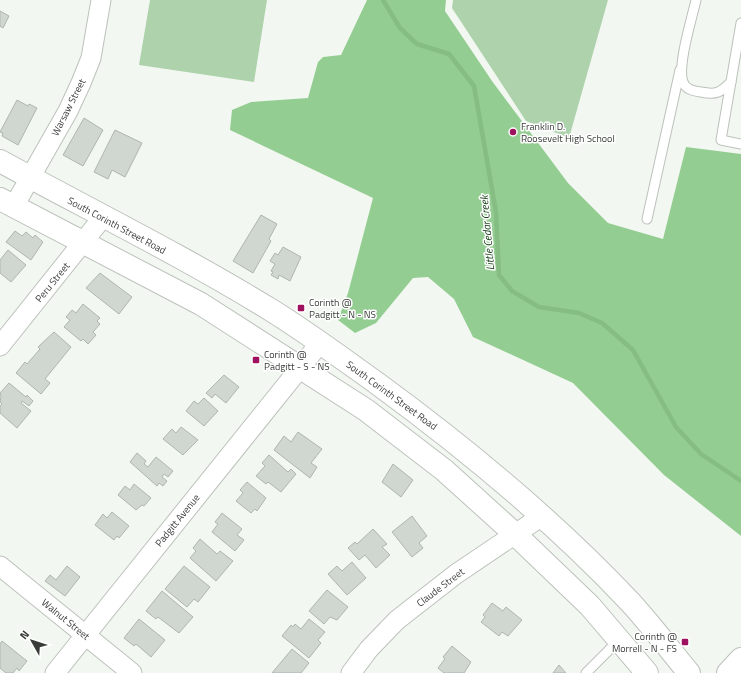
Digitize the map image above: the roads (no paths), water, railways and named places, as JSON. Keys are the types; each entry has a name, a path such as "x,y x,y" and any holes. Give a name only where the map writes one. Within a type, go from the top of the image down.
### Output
{"main road":[{"name":"South Corinth Street Road","path":"0,161 211,275 271,310 320,343 436,427 485,466 587,558 632,605 689,673"},
{"path":"7,202 201,304 366,410 465,488 516,535 590,606 647,673"},
{"path":"465,488 485,466"},
{"path":"728,673 741,659"}],"street":[{"name":"Warsaw Street","path":"7,202 30,178 81,83 91,58 100,0"},
{"name":"Peru Street","path":"0,346 103,217"},
{"name":"Padgitt Avenue","path":"55,673 320,343"},
{"name":"Claude Street","path":"351,673 369,649 398,620 456,574 516,535 542,516"},
{"name":"Walnut Street","path":"0,566 132,673"}],"lane":[{"path":"647,219 696,0"},
{"path":"741,23 721,140 741,144"},
{"path":"680,70 683,84 690,90 713,94 722,90 731,82"},
{"path":"586,673 619,640"}],"waterway":[{"name":"Little Cedar Creek","path":"383,0 400,28 417,44 449,54 474,86 496,212 499,275 512,291 539,307 579,313 602,323 633,350 676,427 701,454 741,481"}],"place":[{"name":"Franklin D. Roosevelt High School","path":"513,132"},
{"name":"Corinth @ Padgitt - N - NS","path":"301,308"},
{"name":"Corinth @ Padgitt - S - NS","path":"256,360"},
{"name":"Corinth @ Morrell - N - FS","path":"685,642"}]}
